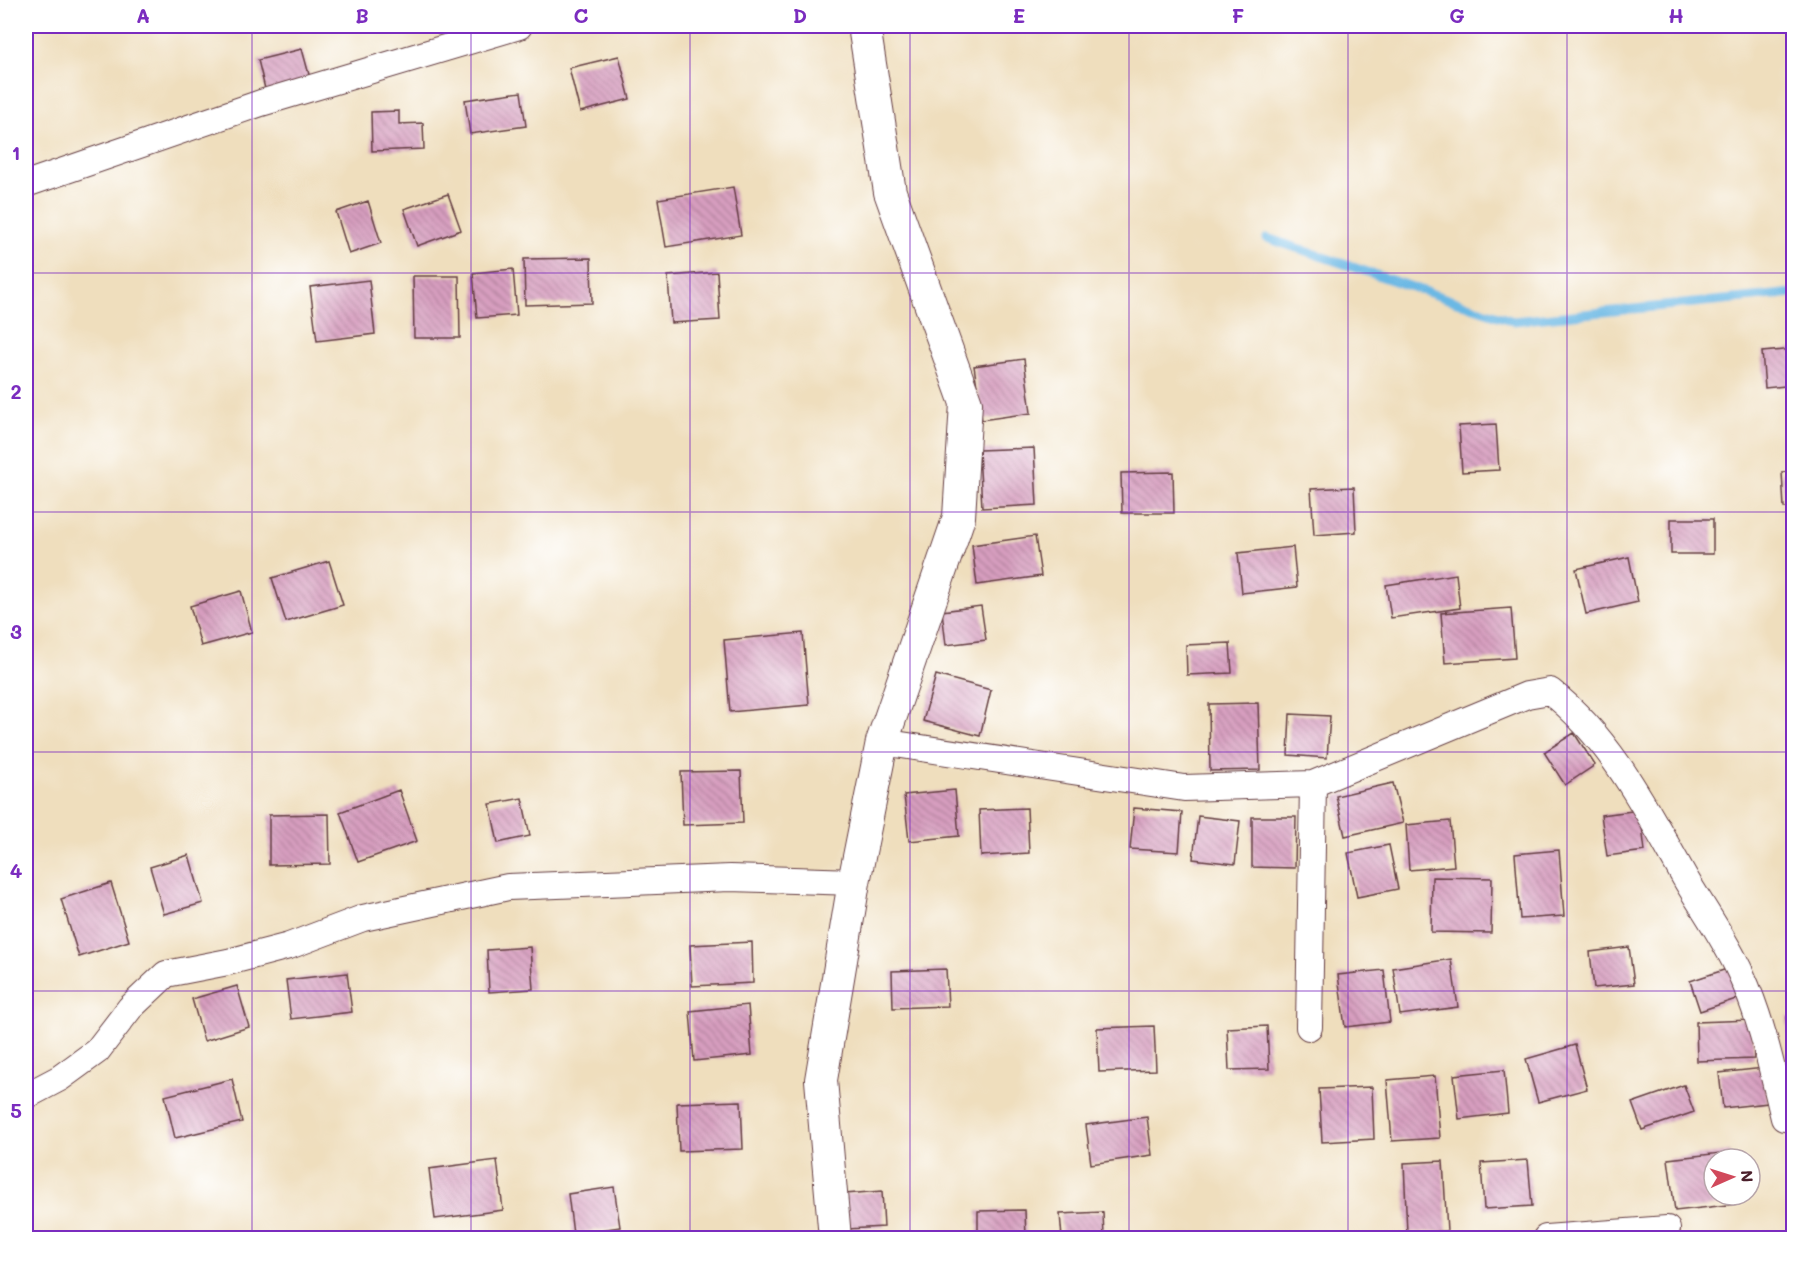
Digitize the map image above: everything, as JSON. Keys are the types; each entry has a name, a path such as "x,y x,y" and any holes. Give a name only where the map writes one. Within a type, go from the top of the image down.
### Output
{"street":[{"path":"26,184 261,103 519,26"},
{"path":"835,1239 820,1080 854,882 882,742 959,517 966,403 890,192 864,26"},
{"path":"882,742 1184,788 1313,784 1527,695 1550,691 1573,709 1637,794 1740,972 1764,1032 1785,1118"},
{"path":"1309,1027 1313,784"},
{"path":"26,1096 60,1078 97,1051 130,1008 166,974 228,963 289,946 363,918 508,887 730,878 854,882"},
{"path":"1546,1239 1667,1229"}],"building":[{"path":"302,49 311,82 266,93 258,60"},
{"path":"619,56 630,99 580,112 569,68"},
{"path":"521,92 526,126 470,134 465,100"},
{"path":"399,111 399,124 423,123 424,149 372,151 371,112"},
{"path":"733,187 741,235 666,247 658,199"},
{"path":"448,194 461,230 417,246 404,209"},
{"path":"368,201 381,243 349,254 336,212"},
{"path":"591,258 592,303 525,305 524,259"},
{"path":"513,269 517,315 477,318 473,273"},
{"path":"717,272 720,320 671,323 668,276"},
{"path":"413,276 459,276 460,338 414,338"},
{"path":"369,280 375,334 317,341 310,287"},
{"path":"1794,349 1794,385 1765,388 1762,352"},
{"path":"1024,359 1031,413 982,420 974,366"},
{"path":"1496,424 1499,470 1462,472 1459,426"},
{"path":"1034,448 1037,505 982,508 979,450"},
{"path":"1794,471 1794,508 1784,508 1782,472"},
{"path":"1173,472 1174,513 1122,513 1121,473"},
{"path":"1354,487 1356,532 1314,535 1311,489"},
{"path":"1671,519 1713,519 1713,554 1671,554"},
{"path":"1035,536 1041,576 977,585 972,545"},
{"path":"1293,547 1297,587 1242,593 1238,553"},
{"path":"1629,557 1638,602 1586,614 1576,569"},
{"path":"329,561 343,605 286,622 272,578"},
{"path":"1456,574 1460,608 1391,618 1386,585"},
{"path":"241,591 252,632 201,646 190,606"},
{"path":"981,606 986,640 946,645 942,611"},
{"path":"1511,608 1515,658 1445,663 1441,613"},
{"path":"803,633 809,705 730,712 724,640"},
{"path":"1230,643 1232,673 1187,675 1186,645"},
{"path":"936,675 991,690 980,736 923,721"},
{"path":"1258,703 1260,770 1210,771 1209,704"},
{"path":"1290,714 1330,716 1327,758 1288,755"},
{"path":"1574,733 1595,765 1565,785 1544,752"},
{"path":"741,771 743,823 683,825 681,772"},
{"path":"1393,783 1403,823 1345,836 1336,796"},
{"path":"399,790 417,841 358,862 340,812"},
{"path":"955,790 959,836 909,841 904,795"},
{"path":"522,798 530,836 498,843 490,804"},
{"path":"1027,808 1029,853 981,856 979,810"},
{"path":"1134,808 1182,812 1179,852 1130,849"},
{"path":"1640,810 1645,851 1607,856 1601,815"},
{"path":"329,814 330,864 269,865 269,815"},
{"path":"1198,816 1240,821 1235,864 1193,859"},
{"path":"1252,817 1296,817 1295,868 1252,867"},
{"path":"1450,821 1454,866 1409,870 1406,825"},
{"path":"1389,845 1398,889 1357,897 1348,853"},
{"path":"1559,850 1564,916 1520,919 1515,854"},
{"path":"189,855 203,903 164,914 150,867"},
{"path":"1432,877 1492,878 1491,933 1431,932"},
{"path":"111,883 129,941 79,957 61,899"},
{"path":"752,942 753,983 692,986 690,945"},
{"path":"530,947 533,989 489,992 487,950"},
{"path":"1629,947 1634,984 1594,988 1590,952"},
{"path":"1451,959 1458,1007 1400,1015 1393,968"},
{"path":"1730,968 1739,998 1700,1011 1690,981"},
{"path":"946,969 948,1006 893,1008 892,971"},
{"path":"1384,970 1390,1022 1345,1027 1338,975"},
{"path":"347,973 352,1012 291,1019 286,980"},
{"path":"237,986 249,1027 204,1041 192,999"},
{"path":"748,1005 752,1055 694,1061 690,1011"},
{"path":"1787,1017 1794,1017 1794,1075 1792,1075"},
{"path":"1752,1020 1754,1059 1697,1061 1696,1022"},
{"path":"1154,1026 1156,1070 1099,1072 1097,1028"},
{"path":"1267,1026 1269,1069 1229,1070 1227,1028"},
{"path":"1575,1045 1587,1089 1538,1102 1526,1059"},
{"path":"1764,1068 1768,1103 1723,1108 1719,1073"},
{"path":"1504,1070 1508,1113 1459,1119 1454,1075"},
{"path":"1435,1076 1440,1138 1392,1141 1387,1080"},
{"path":"232,1079 242,1122 175,1138 165,1096"},
{"path":"1684,1085 1694,1112 1642,1130 1632,1103"},
{"path":"1372,1087 1374,1139 1322,1142 1319,1089"},
{"path":"741,1101 743,1149 679,1151 677,1103"},
{"path":"1147,1117 1152,1155 1091,1164 1086,1125"},
{"path":"1702,1155 1702,1207 1710,1207 1675,1211 1668,1159"},
{"path":"497,1160 503,1210 435,1219 429,1169"},
{"path":"1528,1160 1532,1206 1484,1209 1481,1163"},
{"path":"1443,1161 1447,1231 1407,1233 1404,1163"},
{"path":"614,1187 620,1227 573,1234 568,1194"},
{"path":"882,1191 884,1227 847,1229 845,1194"},
{"path":"1025,1210 1026,1238 978,1238 978,1211"},
{"path":"1103,1212 1104,1238 1062,1238 1060,1214"}],"waterway":[{"path":"1267,238 1513,321 1794,293"}]}
